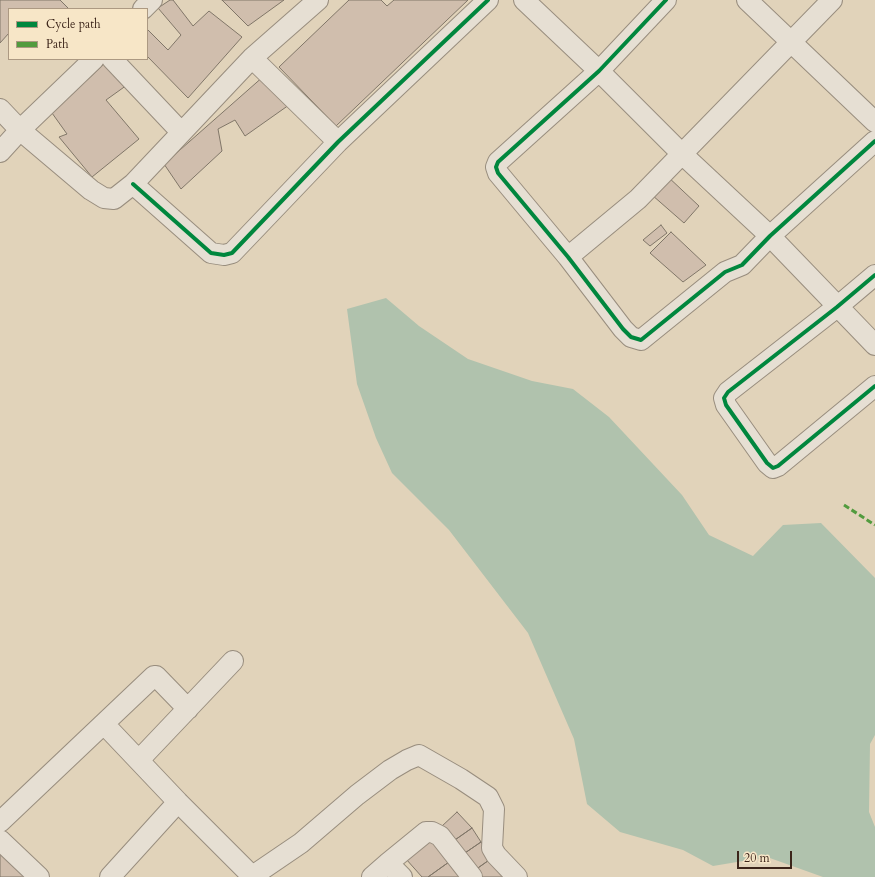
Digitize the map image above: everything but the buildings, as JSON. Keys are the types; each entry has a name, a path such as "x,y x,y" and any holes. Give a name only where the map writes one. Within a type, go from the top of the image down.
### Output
{"street":[{"path":"144,8 152,0"},
{"path":"0,109 20,130 91,190 104,198 114,199 133,184 252,58 318,0"},
{"path":"133,184 211,253 224,255 232,253 338,142 488,0"},
{"path":"524,0 599,70 681,153 770,236 875,345"},
{"path":"666,0 599,70 498,162 496,167 498,173 568,257 623,329 631,337 641,340 725,272 742,265 770,236 875,141"},
{"path":"747,0 875,122"},
{"path":"568,257 622,213 792,43 832,0"},
{"path":"252,58 338,142"},
{"path":"0,152 20,130 93,60"},
{"path":"113,60 181,132"},
{"path":"875,275 837,307 728,392 724,398 726,405 767,463 773,468 778,466 875,386"},
{"path":"140,760 233,662"},
{"path":"0,822 155,676 188,709"},
{"path":"104,724 140,760 178,802 252,876 301,843 357,795 390,770 419,755 461,779 488,797 494,809 492,848 496,855 517,877"},
{"path":"110,877 178,802"},
{"path":"372,877 426,832 432,832 440,836 472,877"},
{"path":"0,840 39,877"},
{"path":"388,863 402,877"}],"shaded area":[{"path":"386,298 419,326 468,359 532,381 573,389 609,417 682,495 709,535 753,556 783,525 821,523 875,578 875,735 870,744 869,812 875,827 875,877 823,877 767,857 713,866 683,850 620,832 587,804 574,739 528,633 449,530 392,473 376,438 357,384 347,309"}],"marked path":[{"path":"844,505 875,525"}],"cycle path":[{"path":"133,184 211,253 224,255 232,253 338,142 488,0"},
{"path":"666,0 599,71 498,162 496,167 498,173 568,257 623,329 631,337 641,340 725,272 742,265 770,236 875,141"},
{"path":"875,275 837,307 728,392 724,398 726,405 767,463 773,468 778,466 875,386"}]}
